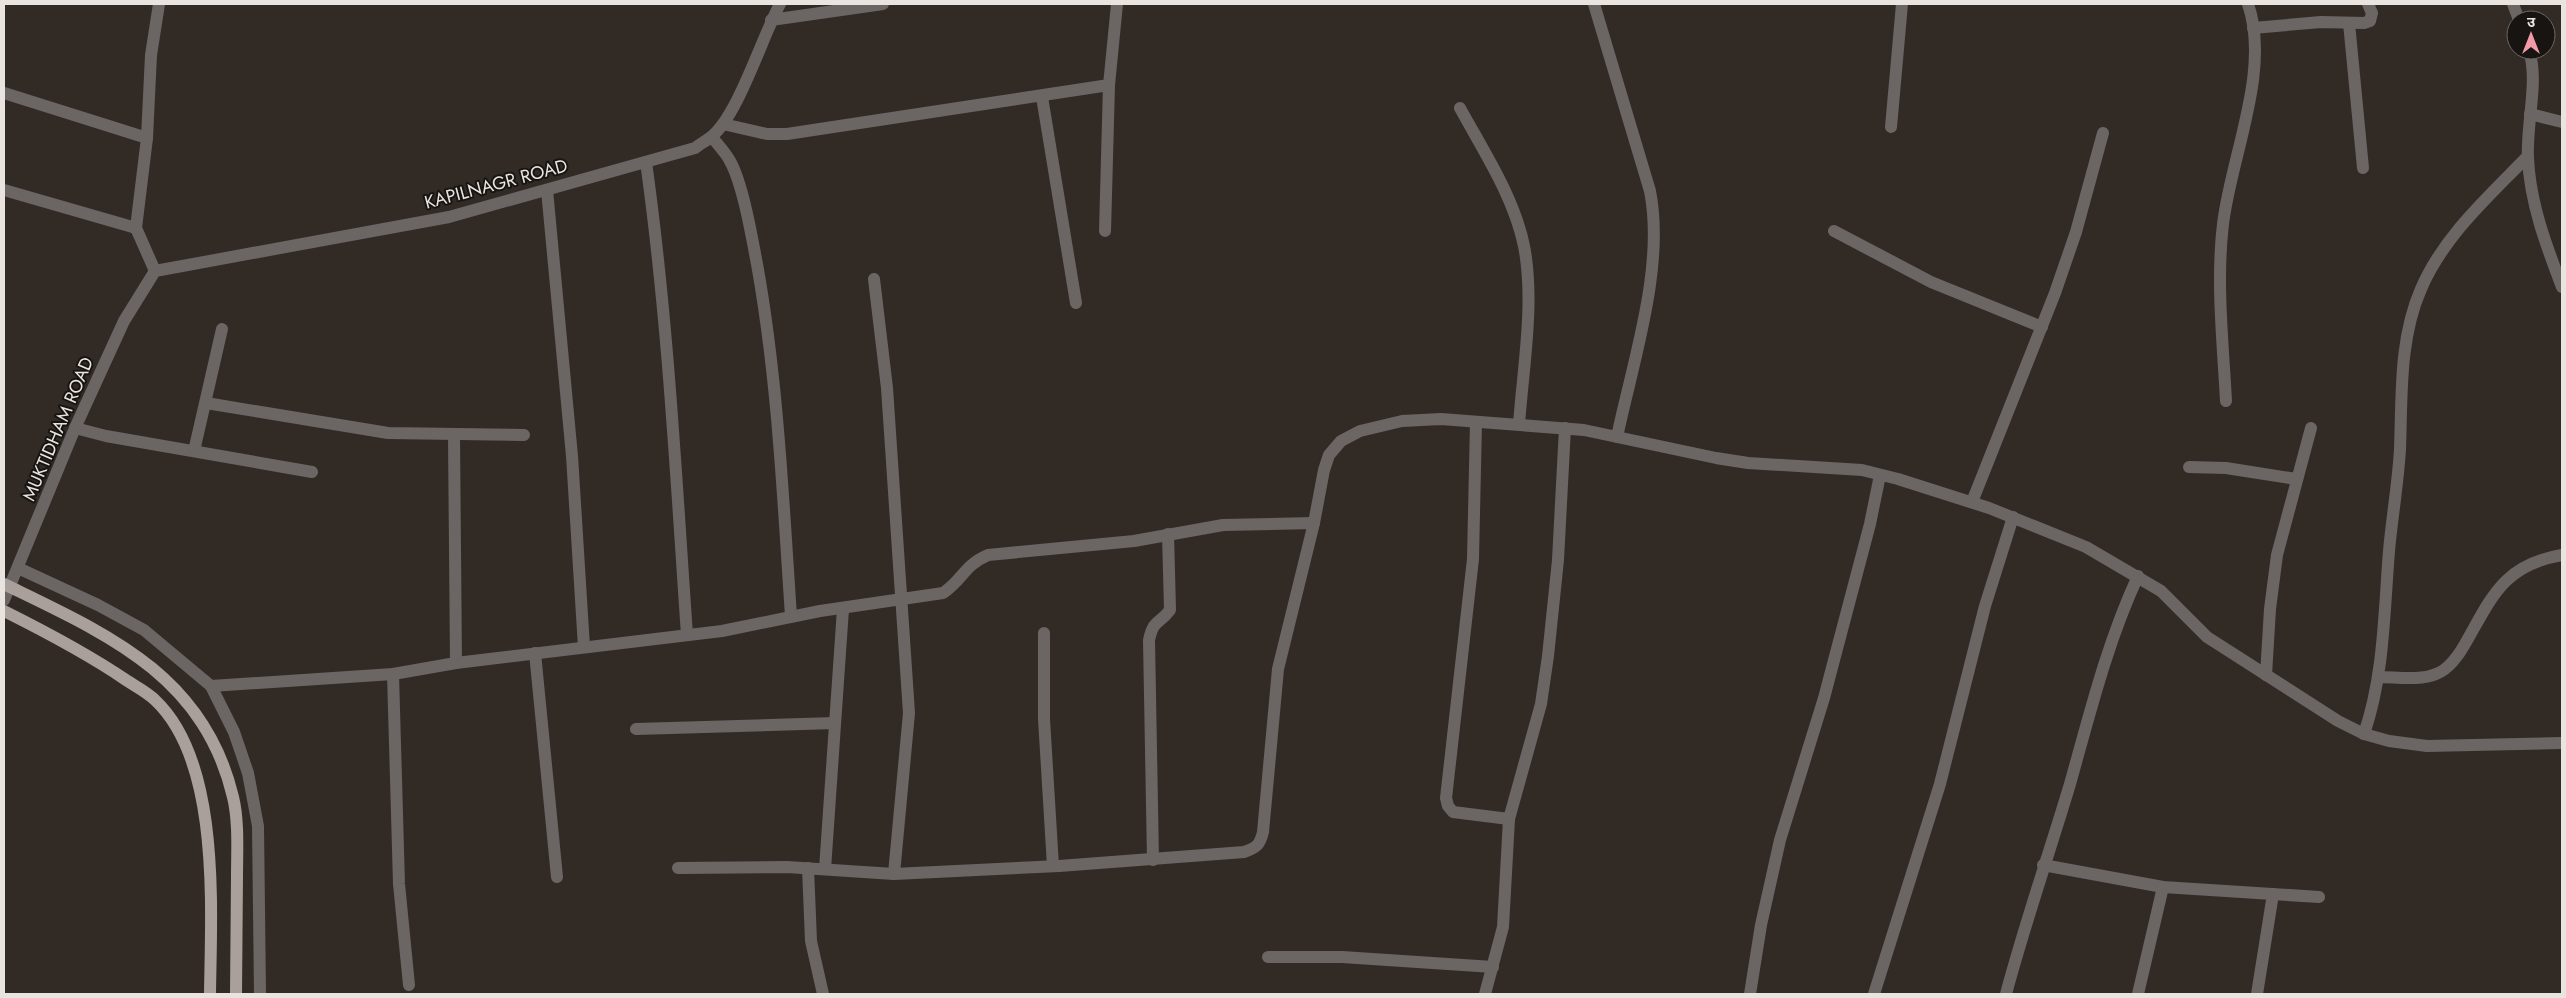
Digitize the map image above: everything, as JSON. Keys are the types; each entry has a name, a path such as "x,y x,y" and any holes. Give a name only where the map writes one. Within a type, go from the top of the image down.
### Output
{"main road":[{"path":"7,586 108,637 160,673 195,710 221,761 233,798 237,848 236,994"},
{"path":"4,611 104,665 154,699 179,730 193,758 205,816 209,868 210,994"}],"street":[{"path":"155,271 136,228 147,138 151,55 159,4"},
{"name":"KAPILNAGR ROAD","path":"155,271 450,217 695,148 712,137 723,124 741,91 780,4"},
{"path":"772,20 882,4"},
{"path":"1105,231 1109,86 1117,4"},
{"path":"1594,4 1650,191 1654,216 1651,280 1616,437"},
{"path":"1891,127 1902,4"},
{"path":"2226,401 2220,260 2223,222 2250,89 2254,58 2253,28 2248,4"},
{"path":"2253,28 2322,22 2349,23 2370,21 2372,13 2368,4"},
{"path":"2349,23 2363,168"},
{"path":"2531,60 2528,157 2536,216 2562,287"},
{"path":"723,124 767,134 787,134 1109,86"},
{"path":"4,93 147,138"},
{"path":"1042,97 1076,302"},
{"path":"1460,108 1509,200 1524,245 1529,289 1519,424"},
{"path":"2530,114 2562,122"},
{"path":"1972,502 2042,326 2076,232 2103,133"},
{"path":"712,137 731,162 753,244 766,317 776,403 791,616"},
{"path":"2364,734 2373,708 2378,677 2389,545 2399,476 2402,373 2408,330 2421,289 2444,248 2472,214 2528,157"},
{"path":"646,162 659,259 671,380 687,635"},
{"path":"4,190 136,228"},
{"path":"547,190 572,456 584,647"},
{"path":"1834,231 1931,282 2042,326"},
{"name":"MUKTIDHAM ROAD","path":"4,600 7,586 18,568 75,428 124,321 155,271"},
{"path":"874,279 887,388 909,714 894,874"},
{"path":"194,451 222,330"},
{"path":"206,403 388,433 454,436 524,435"},
{"path":"678,868 744,866 894,874 1154,860 1244,852 1255,848 1260,842 1278,669 1314,523 1324,470 1330,455 1341,442 1360,431 1402,421 1476,422 1565,428 1748,463 1862,470 1972,502 2086,547 2161,591 2207,637 2338,721 2364,734 2389,741 2427,746 2562,743"},
{"path":"1476,422 1473,559 1446,798 1448,806 1453,812 1509,818"},
{"path":"75,428 312,472"},
{"path":"1485,994 1503,927 1509,818 1541,704 1548,656 1558,560 1565,428"},
{"path":"2266,675 2270,609 2277,556 2311,428"},
{"path":"454,436 456,662"},
{"path":"2189,468 2226,468 2296,479"},
{"path":"1750,994 1761,925 1780,840 1824,698 1870,524 1880,475"},
{"path":"1874,994 1940,784 1985,606 2013,517"},
{"path":"211,686 392,674 456,662 722,631 791,616 901,601 943,593 951,588 965,569 988,555 1126,542 1223,525 1314,523"},
{"path":"1154,860 1150,640 1152,628 1170,610 1168,534"},
{"path":"2378,677 2437,674 2460,652 2498,588 2512,574 2529,564 2562,554"},
{"path":"18,568 98,605 144,630 211,686 234,732 248,773 258,826 260,994"},
{"path":"2006,994 2110,642 2138,576"},
{"path":"825,870 843,609"},
{"path":"1044,633 1044,719 1053,866"},
{"path":"535,653 557,877"},
{"path":"392,674 399,884 409,985"},
{"path":"636,729 835,723"},
{"path":"2043,864 2163,886 2319,897"},
{"path":"808,868 811,941 823,994"},
{"path":"2138,994 2163,886"},
{"path":"2257,994 2273,894"},
{"path":"1268,957 1342,957 1493,967"}]}
